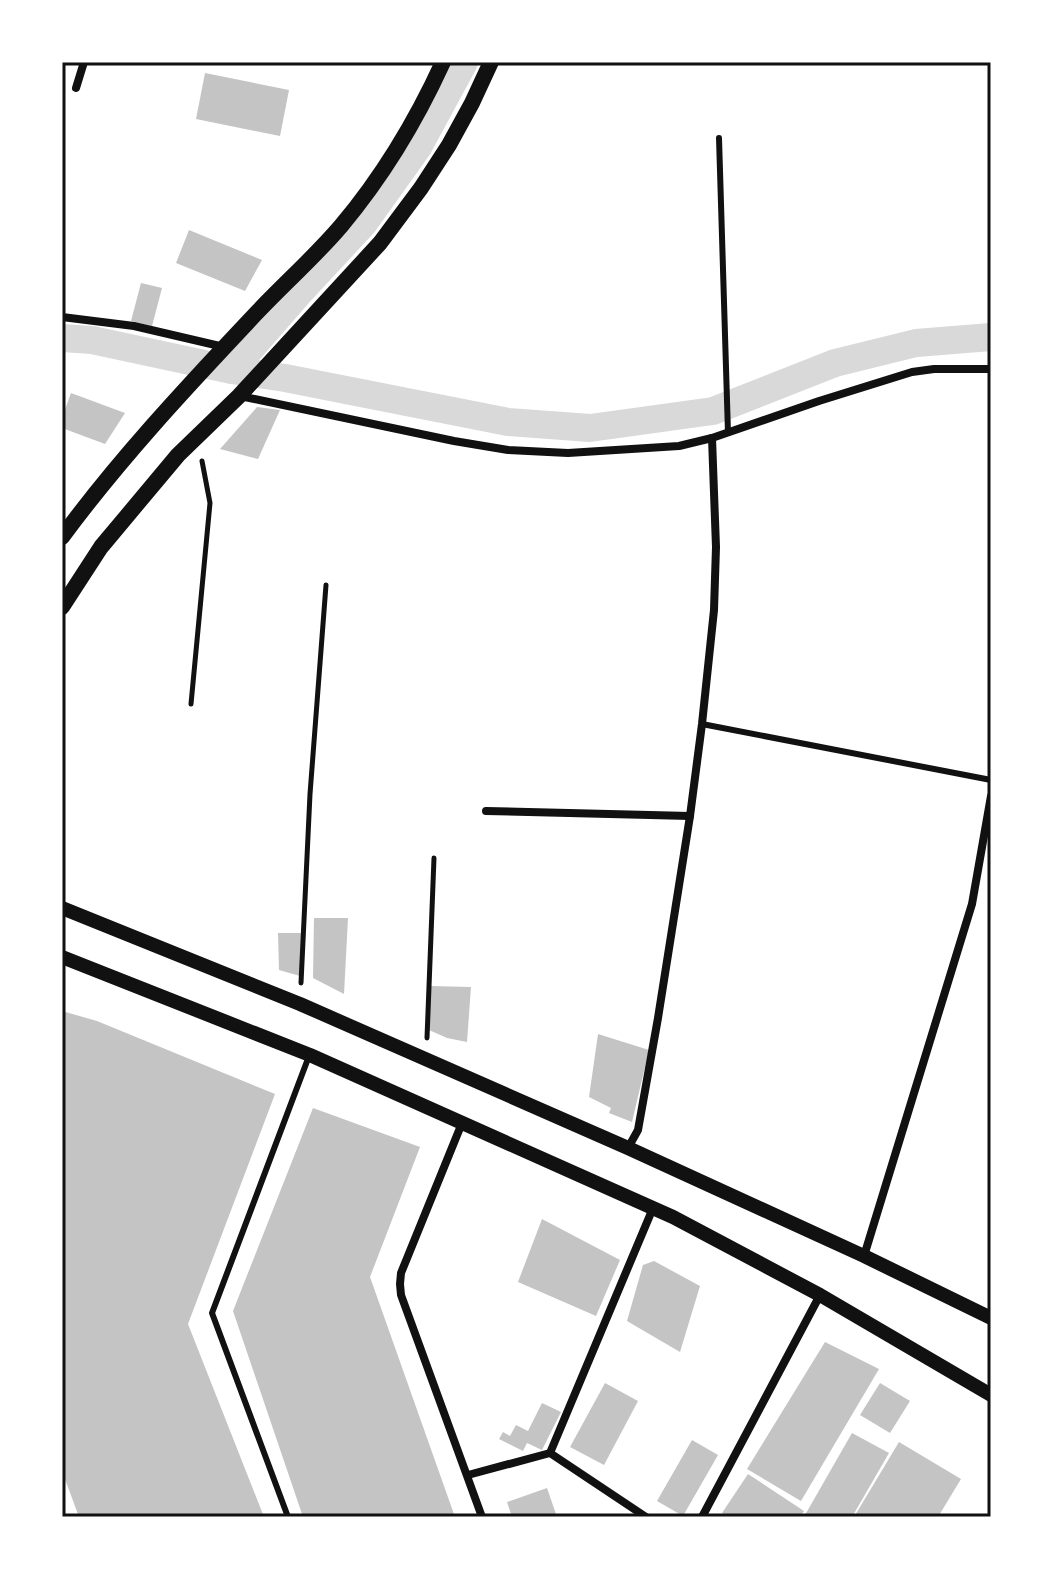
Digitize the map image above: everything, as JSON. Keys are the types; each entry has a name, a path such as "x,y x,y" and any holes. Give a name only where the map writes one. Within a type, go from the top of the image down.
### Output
{"main road":[{"path":"62,537 161,416 340,227 407,134 443,62"},
{"path":"62,607 101,547 178,455 239,396 380,243 449,145 491,62"}],"street":[{"path":"76,88 84,62"},
{"path":"62,317 134,326 224,347"},
{"path":"239,396 454,441 508,450 568,453 679,446 728,433 912,372 991,369"},
{"path":"628,1148 638,1130 641,1116 702,724 714,610 716,547 712,438"},
{"path":"864,1256 972,904 991,796"},
{"path":"486,811 690,816"},
{"path":"62,908 300,1004 628,1148 991,1318"},
{"path":"62,957 310,1055 673,1217 820,1295 991,1395"},
{"path":"462,1123 401,1273 400,1284 401,1295 482,1517"},
{"path":"550,1453 653,1208"},
{"path":"702,1517 820,1295"},
{"path":"468,1475 550,1453 646,1517"}],"lane":[{"path":"719,138 728,433"},
{"path":"702,724 991,780"},
{"path":"288,1517 212,1313 310,1055"}],"path":[{"path":"191,704 210,503 197,436"},
{"path":"300,1004 310,794 326,585"},
{"path":"426,1059 434,858"}],"building":[{"path":"205,73 289,90 280,136 196,119"},
{"path":"189,230 262,260 245,291 176,263"},
{"path":"141,283 162,288 152,326 131,321"},
{"path":"71,393 125,413 105,444 62,428 62,418"},
{"path":"257,407 280,410 258,459 220,449"},
{"path":"314,918 348,918 344,994 313,978"},
{"path":"278,933 303,933 300,976 279,970"},
{"path":"431,986 471,987 467,1042 429,1030"},
{"path":"62,1011 97,1021 275,1094 188,1324 264,1517 79,1517 62,1471"},
{"path":"598,1034 649,1050 632,1122 609,1113 611,1108 589,1097"},
{"path":"313,1108 420,1147 370,1277 455,1517 303,1517 233,1311"},
{"path":"542,1219 620,1260 596,1316 518,1282"},
{"path":"654,1261 700,1286 680,1352 627,1321 643,1265"},
{"path":"825,1342 879,1369 801,1501 747,1469"},
{"path":"605,1383 638,1401 604,1465 570,1447"},
{"path":"880,1383 910,1401 890,1433 860,1415"},
{"path":"542,1403 561,1412 542,1450 527,1443 523,1451 499,1439 503,1432 510,1436 516,1425 528,1431"},
{"path":"852,1433 889,1453 852,1517 808,1517 805,1515"},
{"path":"692,1440 718,1455 683,1516 657,1501"},
{"path":"899,1442 961,1479 938,1517 854,1517"},
{"path":"748,1474 804,1511 800,1517 729,1517 722,1513"},
{"path":"547,1488 557,1517 531,1517 530,1514 512,1517 507,1502"}],"waterway":[{"path":"232,370 363,224 418,147 464,62"},
{"path":"62,338 92,340 508,422 590,428 713,411 835,363 916,343 991,337"}]}
